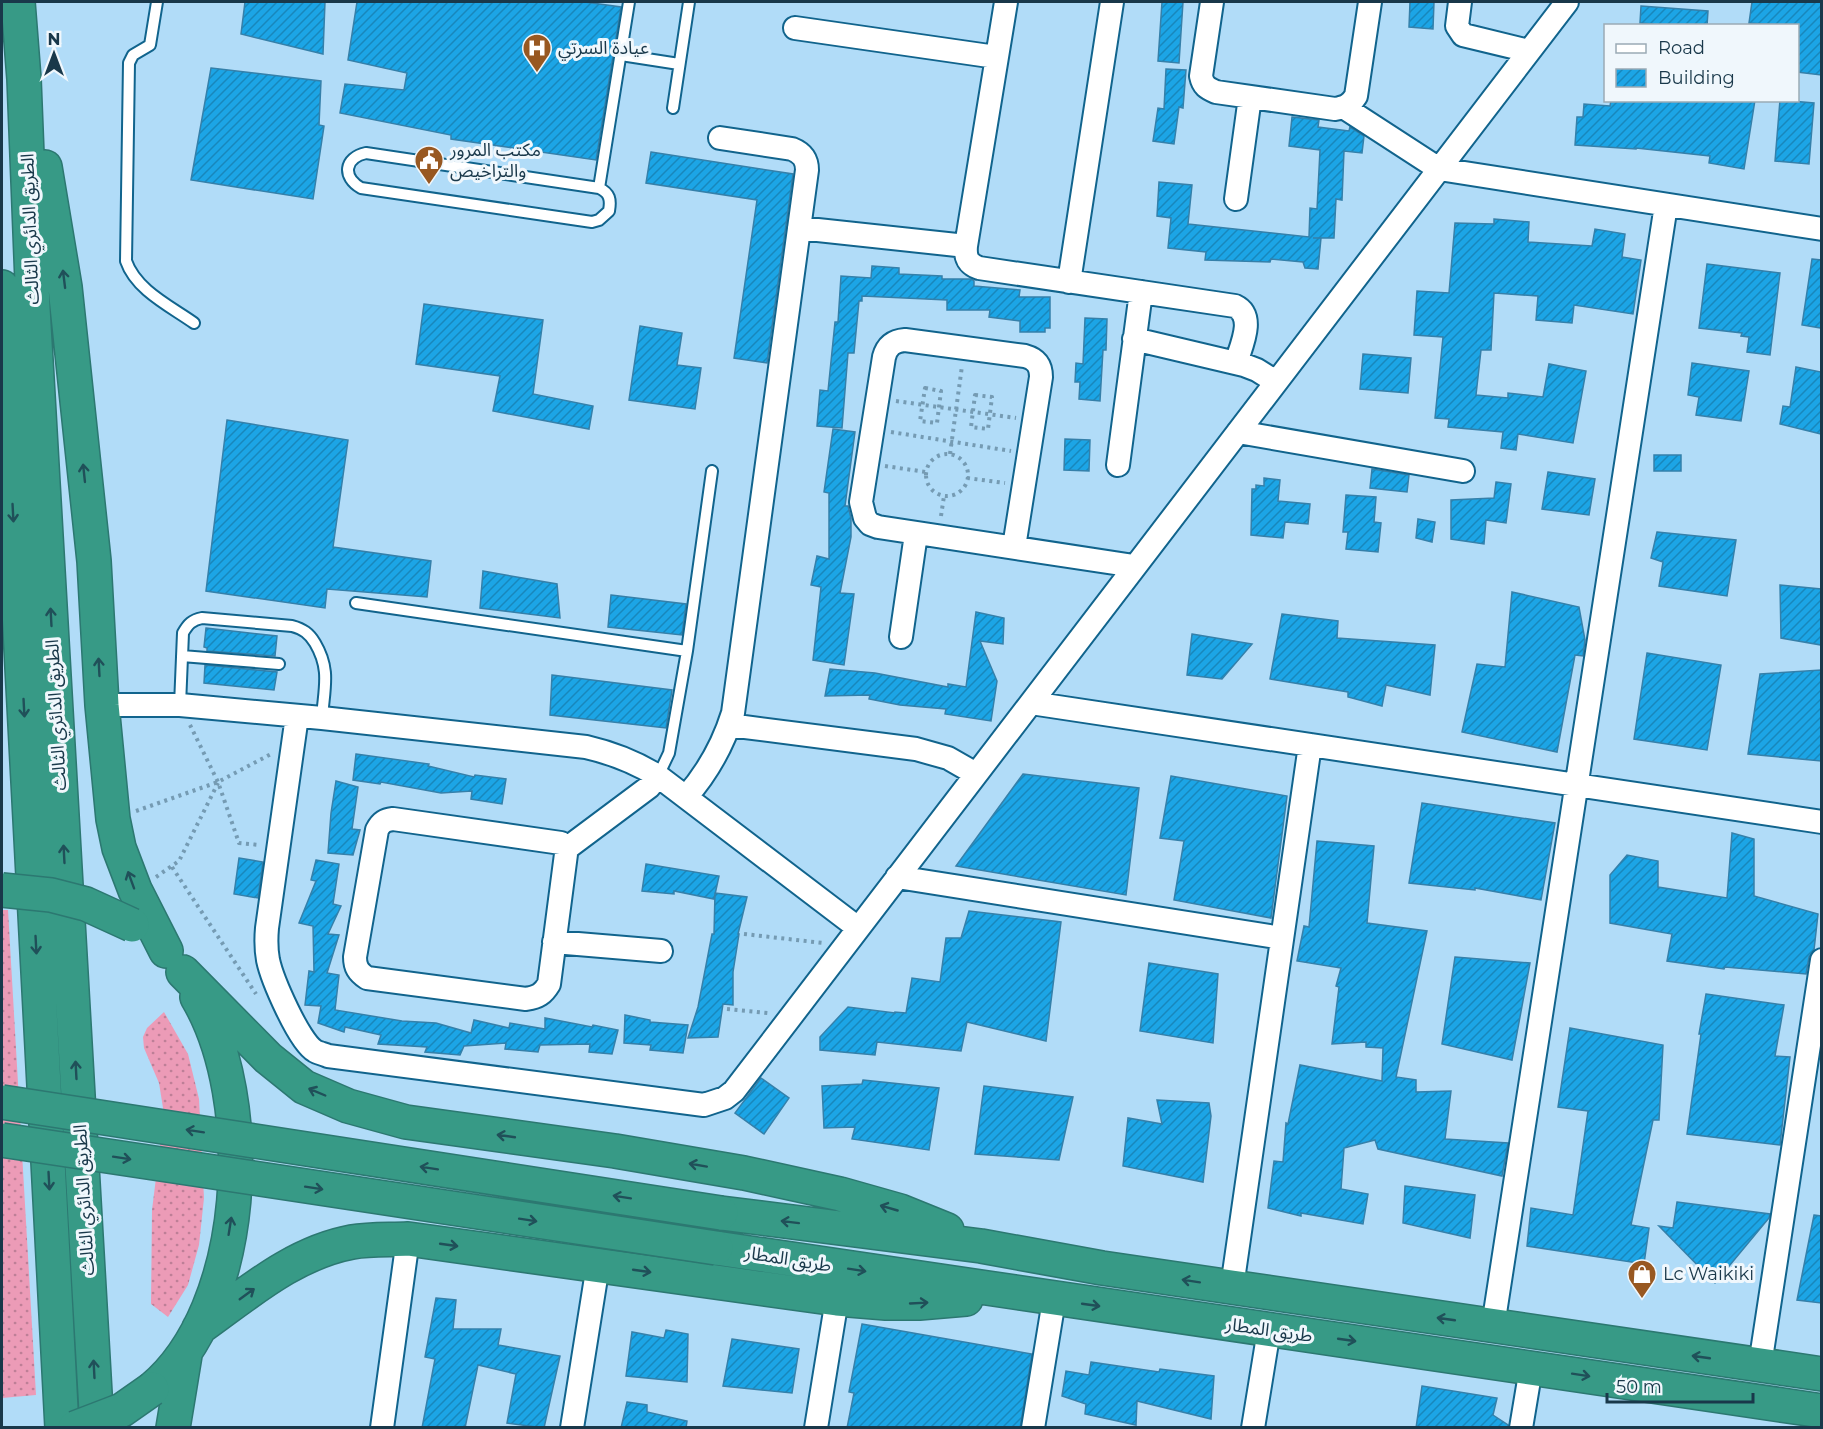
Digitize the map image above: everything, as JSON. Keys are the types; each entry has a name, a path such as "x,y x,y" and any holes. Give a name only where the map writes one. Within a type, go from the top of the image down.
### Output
{"highway":[{"name":"الطريق الدائري الثالث","path":"18,2 24,79 33,308 97,1428"},
{"path":"24,79 47,172 65,287 94,561 102,705 113,819 119,848 135,890 174,962 204,1008 218,1043 231,1094 236,1148 234,1206 225,1257 192,1340 173,1428"},
{"name":"الطريق الدائري الثالث","path":"2,287 62,1428"},
{"path":"2,890 51,895 86,904 132,925 153,939 268,1058 304,1087 348,1106 406,1122 615,1151 744,1173 819,1189 900,1211 930,1222 981,1246"},
{"name":"طريق المطار","path":"2,1102 721,1213 981,1246 1102,1268 1821,1374"},
{"name":"طريق المطار","path":"2,1140 1017,1294 1821,1411"},
{"path":"75,1428 122,1410 152,1389 166,1377 192,1340 262,1283 299,1259 326,1248 354,1242 408,1239 837,1299 886,1303 919,1303 1017,1294"}],"street":[{"path":"1006,2 966,246 967,261 972,266 1240,308 1247,322 1236,363"},
{"path":"1069,282 1112,2"},
{"path":"1212,2 1201,76 1207,88 1216,92 1335,109 1345,108 1356,96 1370,2"},
{"path":"1460,2 1457,26 1463,35 1529,51"},
{"path":"297,716 267,928 268,958 271,970 299,1032 314,1051 328,1056 704,1105 725,1098 734,1091 792,1016 1567,2"},
{"path":"795,28 996,57"},
{"path":"1236,199 1250,97"},
{"path":"1345,108 1438,170 1821,229"},
{"path":"686,797 708,770 733,713 807,170 804,157 798,151 720,138"},
{"path":"1493,1326 1666,205"},
{"path":"799,228 966,246"},
{"path":"1118,465 1141,292"},
{"path":"1014,547 1041,377 1038,363 1024,356 905,339 890,344 884,357 861,502 865,518 870,524 916,534 1134,566"},
{"path":"1134,339 1236,363 1257,370 1276,382"},
{"path":"1238,432 1463,471"},
{"path":"901,636 916,534"},
{"path":"1031,703 1821,822"},
{"path":"102,705 180,705 322,718 586,747 623,758 658,776 686,797 851,937"},
{"path":"729,725 916,749 948,758 976,774"},
{"path":"1232,1287 1310,745"},
{"path":"566,849 649,787 658,776"},
{"path":"393,819 554,841 561,843 566,849 549,984 544,993 537,998 526,999 367,978 359,973 355,966 355,957 377,830 386,820 393,819"},
{"path":"897,878 1282,938"},
{"path":"555,942 661,951"},
{"path":"1760,1365 1821,960"},
{"path":"382,1428 408,1239"},
{"path":"572,1428 598,1265"},
{"path":"816,1428 837,1299"},
{"path":"1033,1428 1054,1299"},
{"path":"1253,1428 1269,1330"},
{"path":"1521,1428 1531,1368"}],"lane":[{"path":"157,2 150,45 133,55 129,63 126,261 129,271 141,285 194,323"},
{"path":"599,188 629,2"},
{"path":"673,108 689,2"},
{"path":"621,55 679,64"},
{"path":"366,153 599,188 606,190 610,196 609,211 599,220 592,222 361,188 353,184 348,168 357,155 366,153"},
{"path":"658,776 669,753 687,651 712,471"},
{"path":"356,603 687,651"},
{"path":"180,705 183,633 187,625 202,618 300,628 311,637 324,659 322,718"},
{"path":"182,656 279,664"}],"path":[{"path":"950,454 965,348"},
{"path":"925,388 941,391 937,423 920,421 922,405 925,388"},
{"path":"975,395 992,397 988,429 971,427 973,412 975,395"},
{"path":"877,398 1034,420"},
{"path":"873,430 1029,454"},
{"path":"950,454 963,461 968,478 958,493 944,496 931,489 927,483 926,472 930,462 936,457 950,454"},
{"path":"867,464 926,472"},
{"path":"968,478 1024,486"},
{"path":"180,705 218,782 239,843 278,846"},
{"path":"113,819 218,782 293,742"},
{"path":"135,890 179,861 218,782"},
{"path":"172,867 260,1000"},
{"path":"744,934 851,937"},
{"path":"726,1009 792,1016"}],"shaded area":[{"path":"2,910 8,910 36,1395 2,1398"},
{"path":"164,1012 188,1054 199,1099 204,1198 199,1245 188,1285 168,1317 151,1304 152,1210 164,1114 159,1083 144,1048 143,1037 147,1028"}],"building":[{"path":"245,2 325,2 323,54 241,34"},
{"name":"عيادة السرتي","path":"357,2 585,2 621,7 596,160 451,139 451,135 340,113 345,84 404,90 407,73 348,60"},
{"path":"1162,2 1183,2 1179,63 1158,61"},
{"path":"1410,2 1434,2 1433,29 1409,27"},
{"path":"1752,2 1821,2 1821,75 1799,72 1799,24 1749,23"},
{"path":"1641,6 1708,11 1707,24 1640,23"},
{"path":"211,68 321,81 319,125 324,126 313,199 191,180"},
{"path":"1166,69 1186,70 1183,108 1179,107 1174,144 1153,141 1158,108 1164,109"},
{"path":"1611,102 1755,102 1744,169 1709,163 1710,156 1636,148 1575,145 1577,117 1583,117 1584,104 1610,106"},
{"path":"1780,102 1814,103 1809,164 1775,161"},
{"path":"1292,117 1319,120 1318,127 1349,131 1350,127 1364,136 1362,153 1344,151 1342,200 1336,199 1334,238 1321,238 1318,269 1305,268 1303,262 1271,259 1270,262 1205,260 1206,252 1168,248 1171,218 1157,216 1159,182 1192,185 1188,224 1309,237 1310,208 1317,209 1320,150 1289,146"},
{"path":"651,152 793,174 767,363 734,358 757,200 646,183"},
{"path":"1494,219 1529,222 1528,242 1592,246 1595,229 1625,234 1622,257 1641,260 1633,314 1574,305 1572,323 1536,320 1538,296 1494,293 1491,350 1481,350 1476,395 1508,398 1508,393 1543,397 1549,364 1586,371 1573,443 1518,434 1516,450 1501,448 1503,432 1448,427 1449,419 1435,418 1443,337 1414,335 1417,291 1449,293 1455,223 1494,224"},
{"path":"1812,259 1821,260 1821,328 1802,325"},
{"path":"1707,264 1780,273 1770,355 1747,352 1749,337 1741,336 1742,333 1699,328"},
{"path":"872,266 899,268 899,274 942,276 942,279 971,279 974,281 974,286 1020,290 1019,297 1050,297 1050,328 1045,328 1045,332 1020,332 1020,321 989,317 990,310 947,310 947,300 862,296 862,301 859,301 854,353 848,353 842,428 817,426 820,390 828,391 835,322 838,322 841,276 871,278"},
{"path":"424,304 543,320 533,394 593,406 589,429 493,411 500,376 416,364"},
{"path":"1085,318 1107,319 1100,401 1079,399 1080,382 1075,382 1076,363 1083,364"},
{"path":"640,326 682,333 677,365 701,368 695,409 629,400"},
{"path":"1363,354 1411,358 1408,393 1360,389"},
{"path":"1692,363 1749,371 1741,421 1696,415 1699,397 1688,395"},
{"path":"1796,367 1821,372 1821,434 1780,424 1783,406 1790,407"},
{"path":"227,420 348,440 333,547 431,561 427,597 327,589 325,608 206,591"},
{"path":"833,429 855,432 845,506 848,506 851,518 851,537 840,593 854,594 844,665 813,660 821,587 811,585 817,556 829,559 829,493 824,492"},
{"path":"1065,439 1090,440 1089,471 1064,470"},
{"path":"1654,455 1681,455 1681,471 1654,471"},
{"path":"1372,469 1409,475 1407,492 1370,488"},
{"path":"1548,472 1595,479 1589,515 1542,509"},
{"path":"1264,478 1280,480 1278,501 1310,504 1308,524 1285,522 1283,538 1251,535 1252,489 1256,489 1256,485 1264,486"},
{"path":"1496,482 1511,484 1506,523 1486,520 1484,544 1451,539 1451,500 1494,498"},
{"path":"1346,495 1376,497 1374,522 1381,523 1378,552 1346,549 1348,532 1343,532"},
{"path":"1418,519 1435,522 1432,542 1416,538"},
{"path":"1657,532 1736,540 1727,596 1659,586 1663,562 1651,558"},
{"path":"483,571 557,584 560,618 480,608"},
{"path":"1780,585 1821,589 1821,645 1781,638"},
{"path":"1512,592 1579,607 1585,640 1583,656 1575,655 1557,752 1462,732 1477,664 1505,667"},
{"path":"611,595 686,604 682,635 608,627"},
{"path":"976,612 1004,618 1003,644 980,641 997,681 991,721 945,714 946,709 900,705 869,699 870,695 825,696 830,669 875,673 948,687 948,684 966,687"},
{"path":"1282,614 1338,621 1337,638 1435,645 1430,695 1386,685 1382,706 1348,697 1348,692 1270,679"},
{"path":"206,628 277,636 275,656 207,651 204,647"},
{"path":"1192,634 1252,644 1222,679 1187,675"},
{"path":"1647,653 1721,665 1707,750 1634,739"},
{"path":"205,665 277,672 274,690 204,683"},
{"path":"1821,670 1821,761 1748,754 1760,674"},
{"path":"552,675 672,690 666,728 550,715"},
{"path":"356,754 429,764 428,766 474,777 475,775 506,779 502,804 471,799 472,791 441,793 381,782 380,784 353,780"},
{"path":"1023,774 1139,788 1126,895 956,866"},
{"path":"1171,776 1287,796 1271,918 1174,900 1184,841 1160,838"},
{"path":"336,781 358,787 352,829 360,830 353,855 328,853"},
{"path":"1422,803 1555,823 1541,900 1475,888 1475,890 1409,883"},
{"path":"1732,833 1754,839 1754,896 1818,914 1814,950 1809,957 1806,974 1725,967 1724,969 1667,961 1672,934 1610,923 1610,875 1627,855 1658,861 1658,887 1727,898"},
{"path":"1317,841 1374,846 1367,923 1427,931 1396,1077 1416,1080 1416,1092 1451,1091 1445,1139 1508,1143 1502,1176 1378,1149 1375,1140 1344,1148 1341,1189 1368,1194 1363,1224 1301,1213 1301,1216 1268,1208 1274,1161 1283,1162 1286,1123 1288,1124 1300,1065 1382,1081 1383,1048 1366,1047 1366,1042 1332,1044 1339,987 1336,986 1341,968 1297,961 1304,926 1309,927"},
{"path":"239,858 263,862 258,898 234,894"},
{"path":"316,860 339,864 333,904 341,906 328,934 339,935 327,973 339,975 335,1010 402,1021 436,1023 471,1033 474,1020 509,1028 510,1023 545,1029 545,1018 592,1027 593,1025 618,1030 612,1054 589,1052 590,1044 540,1045 538,1052 505,1049 506,1043 464,1046 460,1055 425,1052 427,1047 378,1044 381,1035 345,1027 344,1032 318,1023 321,1006 305,1005 309,971 314,972 313,926 299,923 316,881 311,880"},
{"path":"646,864 719,876 714,899 674,891 674,894 642,891"},
{"path":"715,893 747,897 738,934 733,972 733,1005 723,1004 718,1037 688,1038 698,1007 712,934 714,934"},
{"path":"969,911 1061,922 1046,1041 967,1022 961,1051 877,1042 875,1055 820,1050 820,1037 848,1007 906,1013 912,978 940,982 946,938 961,938"},
{"path":"1455,957 1530,963 1512,1060 1442,1044"},
{"path":"1149,963 1218,974 1213,1043 1140,1031"},
{"path":"1706,994 1784,1005 1775,1056 1790,1057 1780,1145 1687,1134"},
{"path":"625,1015 650,1020 650,1022 688,1025 683,1053 650,1050 651,1045 624,1043"},
{"path":"1570,1028 1663,1045 1659,1120 1653,1120 1631,1225 1649,1228 1644,1264 1527,1246 1531,1208 1573,1215 1588,1111 1558,1107"},
{"path":"761,1078 789,1098 764,1134 735,1113"},
{"path":"863,1080 939,1088 929,1150 852,1139 855,1127 824,1128 822,1086 862,1084"},
{"path":"984,1086 1073,1097 1059,1160 975,1154"},
{"path":"1157,1100 1209,1103 1211,1116 1203,1182 1123,1166 1128,1118 1162,1124"},
{"path":"1405,1186 1475,1195 1470,1238 1403,1223"},
{"path":"1677,1202 1770,1214 1715,1283 1659,1226 1673,1228"},
{"path":"1814,1215 1821,1216 1821,1303 1797,1300"},
{"path":"436,1298 456,1300 453,1329 501,1329 498,1345 560,1356 544,1428 507,1423 516,1374 478,1365 465,1428 422,1428 435,1359 425,1357"},
{"path":"862,1324 1032,1354 1020,1428 847,1428 854,1393 849,1392"},
{"path":"666,1330 688,1334 687,1382 626,1376 632,1332 664,1338"},
{"path":"732,1339 799,1349 792,1393 723,1386"},
{"path":"1091,1362 1159,1372 1160,1369 1214,1376 1211,1419 1137,1401 1136,1425 1085,1414 1086,1404 1062,1396 1066,1371 1089,1375"},
{"path":"1422,1386 1497,1398 1493,1415 1508,1425 1508,1428 1416,1428"},
{"path":"627,1402 647,1405 647,1412 687,1421 686,1428 621,1428"}],"place":[{"name":"عيادة السرتي","path":"537,74"},
{"name":"مكتب المرور والتراخيص","path":"429,186"},
{"name":"Lc Waikiki","path":"1642,1300"}]}
